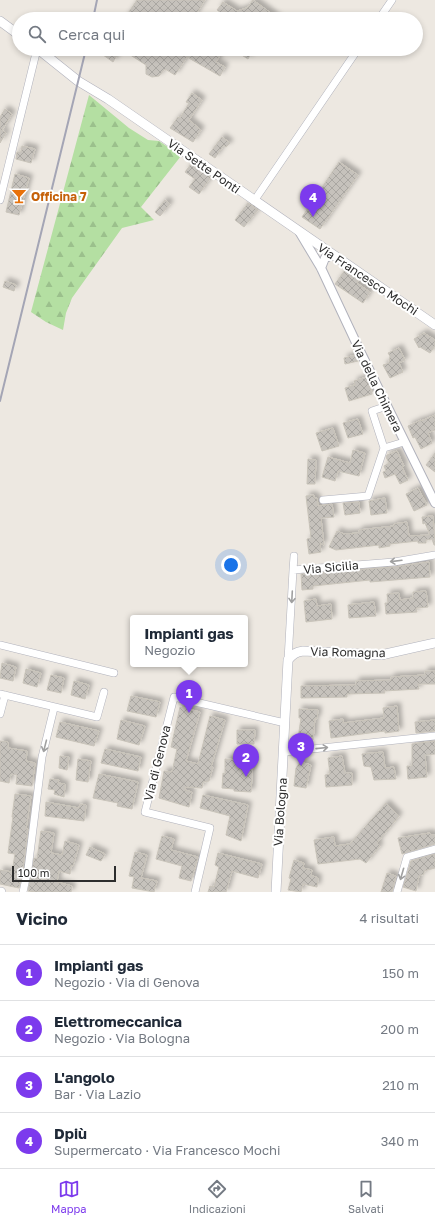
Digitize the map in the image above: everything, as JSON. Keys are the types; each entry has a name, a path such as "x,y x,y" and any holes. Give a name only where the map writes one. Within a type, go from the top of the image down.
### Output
{"main road":[{"path":"0,21 12,30"},
{"name":"Via Sette Ponti","path":"49,56 62,63 99,90 108,99 300,233"},
{"name":"Via Francesco Mochi","path":"300,233 435,325"},
{"name":"Via Romagna","path":"288,660 296,652 381,655 435,643"},
{"name":"Via Bologna","path":"276,892 278,826 284,752 288,660"}],"street":[{"path":"384,12 392,0"},
{"path":"0,200 36,56"},
{"path":"254,201 353,56"},
{"name":"Via della Chimera","path":"300,233 321,268 404,442 434,498"},
{"path":"321,268 325,258 333,255"},
{"path":"323,500 368,496 384,448 372,411 387,406"},
{"path":"384,448 404,442"},
{"name":"Via Sicilia","path":"288,660 293,570 394,562 435,555"},
{"path":"293,570 294,556"},
{"path":"0,645 114,672"},
{"path":"0,714 3,694 54,708 97,717 104,692"},
{"name":"Via di Genova","path":"195,892 210,828 145,812 174,697 285,723"},
{"path":"23,892 28,869 42,757 54,708"},
{"path":"284,752 435,736"},
{"path":"397,892 407,857 435,849"}],"green space":[{"path":"89,95 129,128 148,140 159,141 181,156 141,207 154,220 122,228 72,298 66,313 63,330 46,322 31,312"}],"building":[{"path":"137,0 205,0 197,12 129,12"},
{"path":"253,0 269,12 220,12 217,10 223,2 237,11 247,8"},
{"path":"105,56 117,56 113,62"},
{"path":"132,56 220,56 216,62 225,67 220,76 187,57 175,75 165,69 159,76 152,77 146,74 146,65"},
{"path":"192,93 202,100 189,120 201,130 193,142 170,128 178,117 180,118 189,103 186,102"},
{"path":"5,109 12,114 2,130 6,133 0,143 0,117"},
{"path":"222,137 230,143 226,147 224,145 215,158 209,154"},
{"path":"22,146 35,149 31,163 16,159 17,152 21,152"},
{"path":"339,162 358,175 320,229 302,217"},
{"path":"191,164 211,177 199,194 189,187 195,179 185,172"},
{"path":"15,174 29,178 19,215 6,212"},
{"path":"165,200 170,204 160,216 155,212"},
{"path":"248,203 258,210 244,227 235,220"},
{"path":"345,270 359,280 357,283 370,292 363,303 335,284"},
{"path":"5,281 16,285 14,291 3,287"},
{"path":"424,333 435,340 435,346 430,353 420,347 419,348 414,339"},
{"path":"399,348 405,360 399,363 403,372 390,378 383,365 389,363 390,356 388,353"},
{"path":"356,355 358,361 345,364 344,358"},
{"path":"367,377 372,394 349,401 345,388 355,385 354,381"},
{"path":"435,415 435,430 428,433 432,443 421,449 415,437 413,438 408,426"},
{"path":"358,419 363,434 348,438 343,423"},
{"path":"333,428 339,446 322,451 316,433"},
{"path":"353,450 365,453 359,476 338,471 335,481 322,477 328,457 350,463"},
{"path":"397,451 404,466 402,467 408,480 400,484 395,474 385,478 383,472 386,471 384,466 389,463 386,457 387,455"},
{"path":"435,453 435,472 426,465"},
{"path":"308,459 316,460 315,484 307,484"},
{"path":"418,488 427,505 414,511 406,494"},
{"path":"314,495 314,498 317,498 318,506 332,504 334,517 321,518 324,545 320,543 321,552 309,554 307,539 311,538 306,496"},
{"path":"385,498 387,513 371,515 369,501"},
{"path":"359,502 360,513 345,515 343,503"},
{"path":"433,516 435,545 432,539 426,540 426,543 418,543 418,541 390,544 390,546 379,548 379,545 336,550 329,547 337,531 344,534 359,533 359,530 394,526 394,524 407,522 409,536 430,535 425,523 423,524 422,517"},
{"path":"429,562 430,577 370,582 370,580 313,586 313,589 302,590 301,574 394,567"},
{"path":"426,591 428,607 416,608 417,612 386,614 385,603 388,603 387,594 399,593 400,600 413,598 413,592"},
{"path":"316,599 317,606 331,604 332,619 306,622 304,601"},
{"path":"374,602 376,616 349,618 348,605"},
{"path":"2,663 16,667 13,681 0,678"},
{"path":"26,669 41,673 37,687 23,683"},
{"path":"425,671 435,671 435,684 418,684 419,689 384,691 385,693 347,694 347,697 301,698 301,686 356,685 356,681 391,680 391,677 425,675"},
{"path":"51,675 64,678 61,693 47,690"},
{"path":"74,681 89,685 85,699 71,695"},
{"path":"131,696 160,702 156,717 127,711"},
{"path":"397,706 399,731 385,733 385,731 331,738 329,721 343,719 343,723 384,718 383,708"},
{"path":"180,707 200,712 186,761 198,764 210,716 225,720 211,767 213,767 209,781 203,782 202,788 185,787 185,790 192,792 189,807 159,798 164,771 172,772 177,749 171,747"},
{"path":"299,709 318,710 317,719 315,718 313,740 298,738 301,718 299,718"},
{"path":"121,720 145,726 139,745 117,739"},
{"path":"435,720 435,731 416,733 415,722"},
{"path":"60,722 99,731 94,746 56,737"},
{"path":"237,730 255,730 254,744 237,744"},
{"path":"0,741 8,742 8,748 27,751 26,761 35,763 32,786 16,784 17,775 11,774 9,783 0,781"},
{"path":"435,741 435,754 425,755 427,777 408,779 407,766 412,766 412,744"},
{"path":"105,749 141,757 138,771 101,763"},
{"path":"383,752 385,768 394,767 396,779 374,780 371,767 364,766 362,754"},
{"path":"60,756 69,757 67,770 59,768"},
{"path":"342,756 345,773 352,773 352,785 326,787 325,775 330,774 328,758"},
{"path":"78,759 91,761 88,782 76,780"},
{"path":"225,759 253,761 251,792 234,791 234,789 222,788 223,773 225,774"},
{"path":"300,762 311,765 306,788 294,786 296,768"},
{"path":"99,774 138,782 132,809 117,806 118,803 93,798"},
{"path":"50,779 59,780 58,783 65,784 64,797 54,794 55,790 48,789"},
{"path":"15,794 31,796 26,829 28,829 23,868 19,888 0,884 0,870 12,872 15,854 8,853"},
{"path":"203,795 248,805 241,841 226,835 230,816 200,808"},
{"path":"46,802 79,808 80,804 86,805 84,821 45,816"},
{"path":"386,803 399,816 377,843 380,846 366,863 360,859 318,864 314,840 334,837 335,846 350,844"},
{"path":"41,831 54,833 51,853 62,855 65,841 79,845 73,866 71,865 70,874 59,871 57,882 72,886 71,892 28,891 34,858 37,859"},
{"path":"430,833 435,835 435,844 402,854 398,838"},
{"path":"162,836 174,839 171,850 198,857 191,881 179,878 182,866 156,859"},
{"path":"90,847 105,854 101,861 86,855"},
{"path":"135,852 147,855 141,878 157,881 154,892 132,888 134,877 129,876"},
{"path":"218,853 262,864 258,878 232,871 226,892 208,892 210,886 214,887 219,867 215,865"},
{"path":"435,854 435,868 424,871 424,874 419,876 416,891 403,887 411,861"},
{"path":"294,860 304,863 303,868 312,870 311,875 318,878 317,887 303,884 301,892 288,890 291,879 289,878"},
{"path":"387,873 396,876 392,892 381,892"}],"railway":[{"path":"94,12 97,0"},
{"path":"0,401 84,56"}],"place":[{"name":"Officina 7","path":"19,196"},
{"name":"Dpiù","path":"313,217"},
{"name":"Impianti gas","path":"189,713"},
{"name":"L'angolo","path":"301,766"},
{"name":"Elettromeccanica","path":"246,777"}]}
